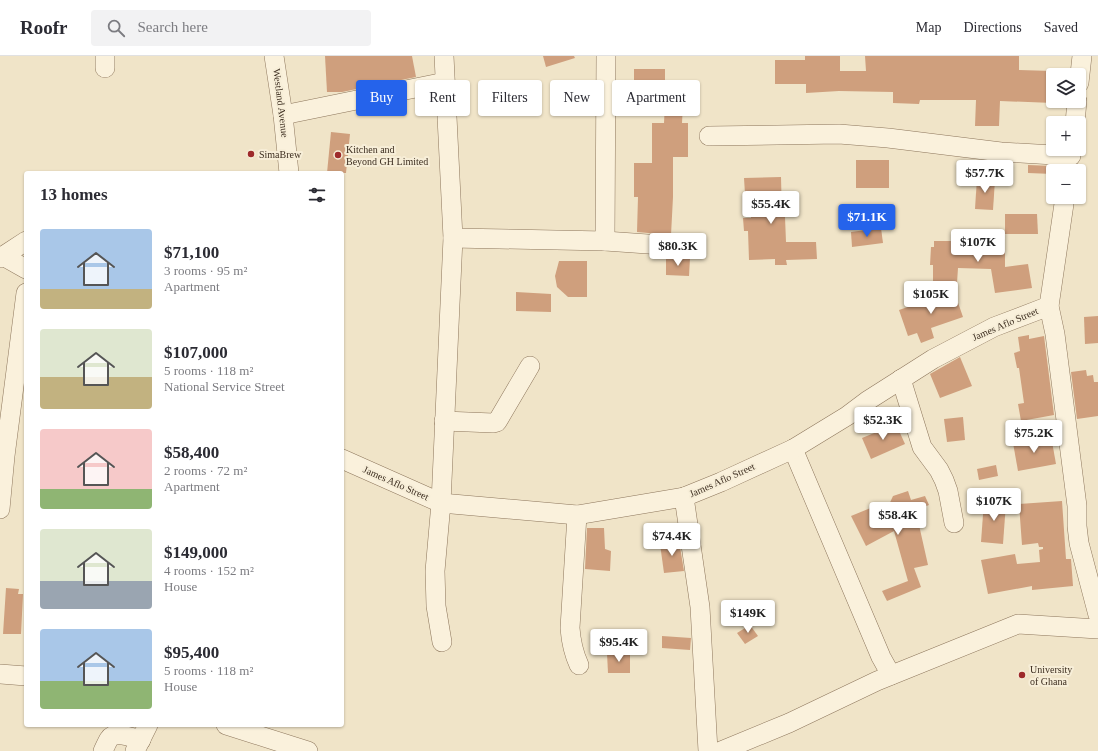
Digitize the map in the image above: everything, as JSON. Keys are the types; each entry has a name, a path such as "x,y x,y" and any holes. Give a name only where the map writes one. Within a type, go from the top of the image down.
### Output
{"street":[{"name":"Westland Avenue","path":"274,56 283,115 289,171"},
{"path":"444,56 445,80"},
{"path":"605,241 606,56"},
{"path":"1081,68 1082,56"},
{"path":"283,115 415,88"},
{"path":"442,642 436,606 435,571 441,503 454,238 447,116"},
{"path":"709,136 839,134 888,138 1070,159"},
{"path":"1064,204 1049,306 1060,370 1077,506 1079,543 1098,615"},
{"path":"454,238 605,241 690,247"},
{"path":"24,242 2,257 24,268"},
{"name":"James Aflo Street","path":"344,460 441,503 577,515 684,497 793,449 847,416 933,359 994,327 1049,306"},
{"path":"0,509 5,456 24,309"},
{"path":"444,421 497,422 530,366"},
{"path":"901,379 922,447 939,470 946,486 954,523"},
{"path":"793,449 881,658 890,675"},
{"path":"684,497 700,607 708,751"},
{"path":"577,515 570,628 571,644 574,656 579,665"},
{"path":"721,751 789,723 890,675 1018,624 1098,629"},
{"path":"0,674 24,676"},
{"path":"232,727 308,751"},
{"path":"103,751 110,737 114,735 119,734 141,739"}],"building":[{"path":"325,56 412,56 416,77 401,80 356,80 356,89 342,92 327,92"},
{"path":"543,56 574,56 575,58 546,67"},
{"path":"805,56 840,56 840,71 866,71 865,56 1019,56 1019,70 1046,71 1046,103 1000,101 999,126 975,126 976,100 920,100 919,104 893,103 893,92 839,91 806,93 806,84 775,84 775,60 805,60"},
{"path":"634,69 665,69 665,80 634,80"},
{"path":"664,116 682,116 682,123 688,123 688,157 673,157 671,235 637,232 638,197 634,197 634,163 652,163 652,123 664,123"},
{"path":"331,132 350,134 346,173 344,173 344,171 327,171"},
{"path":"856,160 889,160 889,188 856,188"},
{"path":"1028,165 1046,166 1046,174 1028,173"},
{"path":"781,177 782,217 785,217 786,242 816,242 817,259 786,260 787,265 775,265 775,259 749,260 748,231 744,231 743,218 751,218 751,193 745,194 744,178"},
{"path":"977,178 995,180 993,210 975,209"},
{"path":"1005,214 1037,214 1038,234 1005,234"},
{"path":"881,228 883,243 852,247 851,232"},
{"path":"965,238 1005,239 1005,267 1028,264 1032,288 995,293 991,269 958,268 957,283 933,283 933,265 930,265 931,247 934,247 934,241 965,241"},
{"path":"666,258 690,258 689,276 666,275"},
{"path":"559,261 587,261 587,297 568,297 557,287 555,276"},
{"path":"954,291 963,317 931,328 934,338 921,343 917,333 908,336 899,310"},
{"path":"516,292 551,294 551,312 516,311"},
{"path":"1098,316 1098,343 1085,344 1084,317"},
{"path":"1029,335 1029,339 1044,336 1054,415 1021,421 1018,404 1024,403 1019,368 1017,368 1014,353 1020,351 1018,337"},
{"path":"960,357 972,386 940,398 930,374"},
{"path":"1086,370 1087,376 1093,375 1094,382 1098,382 1098,416 1077,419 1071,372"},
{"path":"963,417 965,440 947,442 944,419"},
{"path":"896,424 905,444 871,459 862,438"},
{"path":"1051,436 1056,464 1018,471 1013,443"},
{"path":"996,465 998,476 979,480 977,469"},
{"path":"908,491 911,500 925,496 929,505 914,511 919,525 928,565 914,568 921,587 887,601 882,591 908,581 894,531 866,546 851,516 873,507 881,522 893,496"},
{"path":"984,501 1006,503 1003,544 981,542"},
{"path":"1062,501 1066,559 1071,559 1073,586 1032,590 1032,586 988,594 981,560 1015,554 1017,564 1040,562 1039,550 1043,549 1043,547 1039,547 1038,543 1022,545 1019,504"},
{"path":"587,528 604,528 605,549 611,551 610,571 585,569"},
{"path":"679,541 684,571 664,573 660,544"},
{"path":"6,588 19,589 18,594 23,594 21,634 3,634"},
{"path":"750,625 758,636 745,644 737,633"},
{"path":"662,636 691,638 690,650 662,648"},
{"path":"607,653 630,653 630,673 608,673"}],"place":[{"name":"SimaBrew","path":"251,154"},
{"name":"Kitchen and Beyond GH Limited","path":"338,155"},
{"name":"University of Ghana","path":"1022,675"}]}
